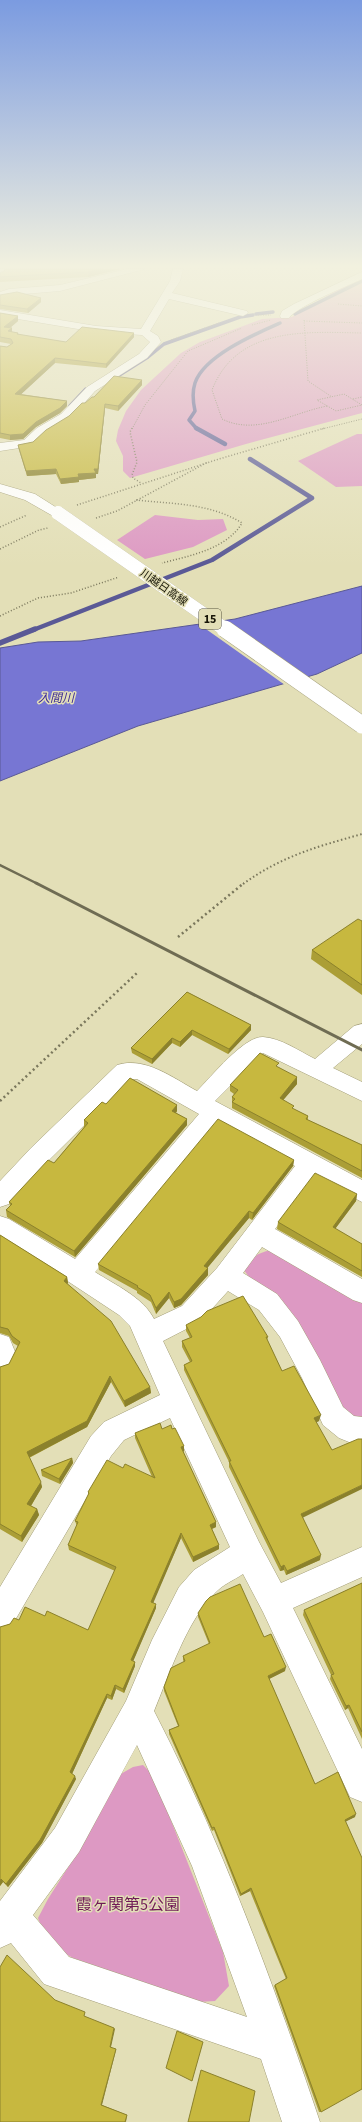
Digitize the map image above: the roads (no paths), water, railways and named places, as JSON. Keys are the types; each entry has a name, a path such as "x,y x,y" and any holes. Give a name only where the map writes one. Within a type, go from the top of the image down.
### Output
{"street":[{"path":"0,447 28,443 41,431 65,417 91,388 123,368"},
{"name":"川越日高線","path":"0,488 30,498 58,513 362,725"},
{"path":"318,1069 362,1032"},
{"path":"78,1274 248,1053 262,1045 272,1047 362,1092"},
{"path":"0,1197 39,1155 125,1071 134,1070 144,1073 362,1192"},
{"path":"148,1335 191,1314 226,1276 310,1164"},
{"path":"0,1226 78,1274 128,1307 140,1318 176,1401 248,1553 274,1601 362,1785"},
{"path":"259,1232 362,1292"},
{"path":"226,1276 268,1302 289,1329 334,1416 349,1429 362,1430"},
{"path":"0,1346 3,1354 0,1361"},
{"path":"0,1616 101,1446 114,1432 176,1401"},
{"path":"248,1553 204,1581 190,1598 163,1650 137,1712 67,1840 6,1924 57,1971 276,2045"},
{"path":"274,1601 362,1562"},
{"path":"137,1712 166,1766 237,1934 301,2122"}],"water":[{"name":"入間川","path":"362,586 362,653 317,674 138,726 0,781 0,648 38,642 81,641 235,619"}],"waterway":[{"path":"113,379 130,368"},
{"path":"196,428 189,420 195,411 193,390 200,373 205,368"},
{"path":"70,406 86,389"},
{"path":"196,428 225,444"},
{"path":"33,630 212,560 312,498 250,459"},
{"path":"0,643 35,629"}],"railway":[{"path":"0,865 36,883"},
{"path":"36,883 362,1050"}],"park label":[{"name":"霞ヶ関第5公園","path":"128,1904"}]}
